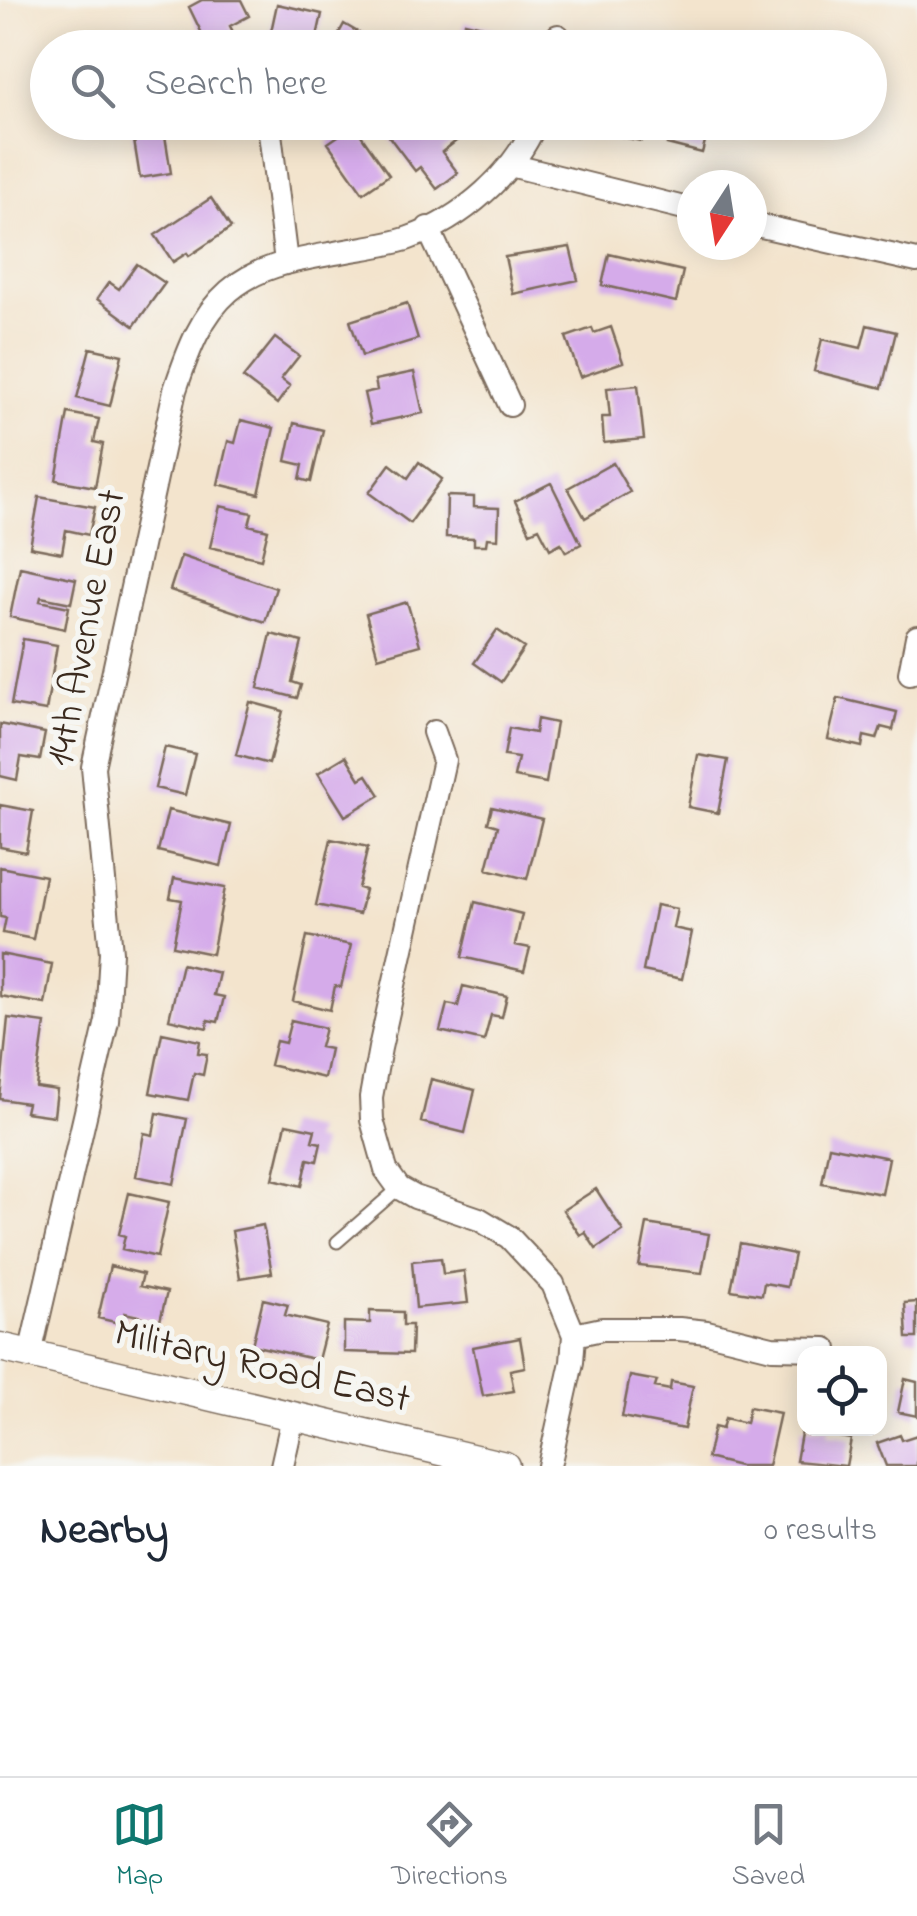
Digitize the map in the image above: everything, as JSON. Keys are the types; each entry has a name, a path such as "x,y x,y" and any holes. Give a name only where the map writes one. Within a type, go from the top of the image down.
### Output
{"street":[{"path":"271,140 286,262"},
{"name":"14th Avenue East","path":"30,1354 107,1021 111,952 93,767 175,390 187,354 214,307 256,272 286,262 412,237 479,196 528,140"},
{"path":"510,165 677,206"},
{"path":"767,227 917,261"},
{"path":"428,228 510,406"},
{"path":"910,672 917,637"},
{"path":"434,732 444,760 372,1097 377,1144 386,1170 400,1188 414,1197 478,1219 509,1237 553,1284 574,1335 572,1362 549,1466"},
{"path":"574,1335 602,1329 679,1329 772,1348 797,1349"},
{"name":"Military Road East","path":"0,1347 505,1466"},
{"path":"282,1466 293,1417"}],"lane":[{"path":"338,1242 400,1188"}],"building":[{"path":"202,0 241,0 249,16 230,26 232,30 200,30 189,7"},
{"path":"277,4 322,14 318,30 271,30"},
{"path":"465,22 495,29 495,30 463,30"},
{"path":"134,140 166,140 171,173 140,178"},
{"path":"364,140 389,175 363,193 328,143"},
{"path":"392,140 457,140 442,152 458,173 437,189 420,167 415,171"},
{"path":"668,140 705,140 702,153 667,144"},
{"path":"211,198 231,228 173,262 155,235"},
{"path":"570,247 578,280 513,294 505,257"},
{"path":"609,254 683,271 676,302 602,285"},
{"path":"137,264 165,283 134,326 97,299 109,282 119,289"},
{"path":"407,303 418,339 362,356 350,321"},
{"path":"867,325 896,332 882,388 814,371 822,339 861,348"},
{"path":"611,327 623,362 580,377 566,337 592,328 594,333"},
{"path":"275,338 299,356 281,379 290,386 277,404 243,378"},
{"path":"90,348 122,355 110,406 77,398"},
{"path":"414,372 423,413 371,424 364,393 377,390 375,380"},
{"path":"638,385 644,439 604,443 602,417 610,417 607,388"},
{"path":"68,413 99,419 94,442 103,444 95,487 56,480"},
{"path":"241,420 274,428 259,494 218,484 228,441 235,443"},
{"path":"294,423 323,430 311,482 300,479 303,465 286,461"},
{"path":"419,462 442,479 410,523 369,493 390,464 408,478"},
{"path":"613,463 630,492 585,518 568,488"},
{"path":"551,483 581,544 566,552 561,543 550,549 539,528 530,532 515,501"},
{"path":"447,496 474,497 474,507 499,508 498,539 487,538 486,545 474,545 474,538 446,537"},
{"path":"39,497 95,507 89,535 66,530 62,553 30,547"},
{"path":"220,506 252,513 249,525 268,530 261,559 210,547"},
{"path":"181,556 276,588 265,622 170,590"},
{"path":"20,567 76,579 71,603 41,597 40,601 69,607 65,629 10,617"},
{"path":"407,602 420,645 378,657 366,614"},
{"path":"497,630 524,648 501,682 474,663"},
{"path":"271,634 302,642 292,682 301,685 297,698 258,688"},
{"path":"23,639 57,645 46,711 11,705"},
{"path":"838,698 897,712 893,730 881,727 877,739 864,736 862,747 828,739"},
{"path":"250,702 283,711 269,764 236,755"},
{"path":"537,719 556,723 546,783 514,777 518,758 504,756 509,728 535,733"},
{"path":"0,724 45,733 40,760 21,757 17,780 0,776"},
{"path":"165,747 195,754 185,795 155,788"},
{"path":"698,755 728,760 718,813 688,807"},
{"path":"346,756 360,779 367,775 380,795 345,816 318,773"},
{"path":"0,805 33,811 26,852 0,847"},
{"path":"492,807 542,819 527,879 487,869 498,826 488,823"},
{"path":"168,810 231,825 221,866 158,851"},
{"path":"331,839 368,847 358,888 365,890 359,914 316,905"},
{"path":"0,867 45,876 33,939 3,933 6,918 0,917"},
{"path":"174,878 225,888 212,954 173,946 182,900 170,898"},
{"path":"475,902 522,914 515,945 530,948 524,971 462,957"},
{"path":"656,905 677,909 673,928 692,932 682,979 643,971"},
{"path":"307,936 351,945 341,987 335,986 330,1010 293,1001"},
{"path":"0,954 52,964 45,1004 0,996"},
{"path":"182,964 219,973 214,995 224,997 218,1022 208,1020 207,1028 169,1019"},
{"path":"463,986 507,996 502,1017 491,1015 484,1041 440,1031 447,1004 458,1006"},
{"path":"8,1018 45,1023 36,1087 57,1090 54,1116 25,1112 27,1103 0,1099"},
{"path":"291,1020 325,1028 320,1047 330,1049 324,1078 270,1065 276,1041 285,1043"},
{"path":"162,1033 200,1041 198,1053 207,1054 203,1075 194,1073 188,1100 150,1093"},
{"path":"431,1079 475,1090 465,1133 421,1122"},
{"path":"157,1113 187,1119 174,1184 136,1176 144,1133 153,1135"},
{"path":"286,1124 315,1130 312,1141 321,1143 317,1161 308,1159 302,1186 273,1179"},
{"path":"829,1146 889,1158 882,1194 822,1183"},
{"path":"596,1189 623,1231 596,1249 585,1232 580,1235 563,1210"},
{"path":"129,1193 169,1202 157,1257 122,1249 125,1236 119,1234"},
{"path":"647,1224 709,1234 702,1273 639,1266"},
{"path":"263,1225 272,1273 240,1278 232,1231"},
{"path":"740,1243 794,1254 787,1287 764,1283 762,1295 731,1290"},
{"path":"441,1258 443,1274 464,1271 468,1303 416,1308 412,1261"},
{"path":"110,1266 143,1274 140,1286 167,1292 160,1321 125,1313 123,1324 98,1318"},
{"path":"263,1299 288,1305 285,1315 327,1325 318,1360 252,1345"},
{"path":"917,1302 917,1338 907,1338 905,1303"},
{"path":"370,1311 403,1312 403,1325 412,1325 411,1354 344,1352 344,1322 370,1323"},
{"path":"520,1338 525,1367 510,1370 514,1391 483,1396 473,1347"},
{"path":"630,1376 657,1381 655,1387 670,1390 671,1382 693,1386 684,1429 622,1417"},
{"path":"905,1379 917,1382 917,1416 898,1412"},
{"path":"749,1407 780,1413 768,1466 739,1466 707,1458 714,1427 722,1429 725,1418 746,1423"},
{"path":"900,1435 902,1440 917,1435 917,1466 886,1466 877,1443"},
{"path":"801,1436 851,1439 846,1466 796,1461"}]}
